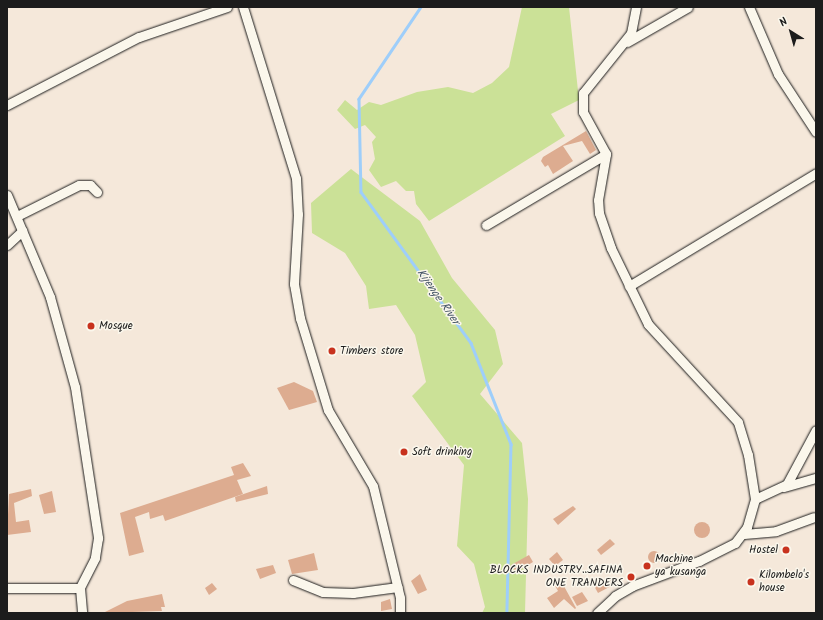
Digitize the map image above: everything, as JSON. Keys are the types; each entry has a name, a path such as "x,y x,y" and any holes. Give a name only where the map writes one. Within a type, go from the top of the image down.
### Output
{"street":[{"path":"7,105 125,43 227,7"},
{"path":"243,7 296,178 298,214 294,284 300,318 328,410 373,486 398,587 400,613"},
{"path":"624,44 636,21 636,7"},
{"path":"688,7 624,44 604,63 583,93 583,112 606,154 598,200 599,213 629,286 660,340 738,422 748,455 755,499 744,534"},
{"path":"749,7 778,74 812,121 816,132"},
{"path":"486,225 606,154"},
{"path":"629,286 816,173"},
{"path":"17,216 79,185 90,185 97,192"},
{"path":"7,195 17,216 64,337 91,480 97,549 80,588 82,613"},
{"path":"7,245 22,230"},
{"path":"784,487 792,478 816,430"},
{"path":"755,499 784,487 816,478"},
{"path":"597,613 614,596 632,586 720,551 744,534 776,531 814,517"},
{"path":"294,580 323,592 353,593 398,587"},
{"path":"7,588 80,588"}],"green space":[{"path":"522,7 569,7 579,100 551,114 565,136 429,221 416,204 414,191 406,191 396,181 381,187 369,170 375,159 372,142 376,137 365,125 355,129 337,110 345,100 357,110 369,102 381,105 417,92 448,87 473,93 492,83 509,67"},
{"path":"351,169 420,221 452,278 495,330 503,364 480,394 522,443 528,499 525,613 482,613 485,607 474,564 457,546 464,465 412,396 426,382 415,335 396,305 369,309 366,286 345,253 312,233 311,203"}],"building":[{"path":"586,131 596,150 590,154 582,141 563,146 573,161 553,174 548,165 545,167 541,161 543,157"},
{"path":"294,382 313,391 317,402 289,410 277,388"},
{"path":"243,463 251,476 237,480 243,494 165,521 163,515 150,519 149,512 135,517 144,552 129,556 120,513 234,475 231,467"},
{"path":"267,486 268,494 236,502 235,497"},
{"path":"31,489 32,496 14,503 16,522 29,520 31,532 7,535 9,494"},
{"path":"52,491 56,512 44,514 39,495"},
{"path":"573,506 576,509 558,525 553,519"},
{"path":"699,522 705,522 710,527 708,536 705,538 699,538 694,533 694,527"},
{"path":"610,539 615,544 601,555 597,550"},
{"path":"652,551 656,551 660,557 656,563 652,563 648,559 648,555"},
{"path":"557,552 563,560 555,566 549,559"},
{"path":"314,553 318,570 292,574 288,560"},
{"path":"529,555 533,562 516,572 511,565"},
{"path":"273,565 276,573 260,579 256,569"},
{"path":"420,574 427,590 418,594 411,581"},
{"path":"611,577 615,584 598,593 594,586"},
{"path":"560,579 576,608 575,609 564,599 554,608 547,598 558,591 554,584"},
{"path":"212,583 217,589 209,595 205,588"},
{"path":"582,592 588,601 577,606 572,597"},
{"path":"162,594 165,607 161,607 162,611 103,613 127,601"},
{"path":"390,599 392,609 381,611 381,602"}],"waterway":[{"name":"Kijenge River","path":"421,7 359,99 361,192 471,343 511,444 507,613"}],"place":[{"name":"Mosque","path":"91,326"},
{"name":"Timbers store","path":"332,351"},
{"name":"Soft drinking","path":"404,452"},
{"name":"Hostel","path":"786,550"},
{"name":"Machine ya kusanga","path":"647,566"},
{"name":"BLOCKS INDUSTRY..SAFINA ONE TRANDERS","path":"631,577"},
{"name":"Kilombelo's house","path":"751,582"}]}
